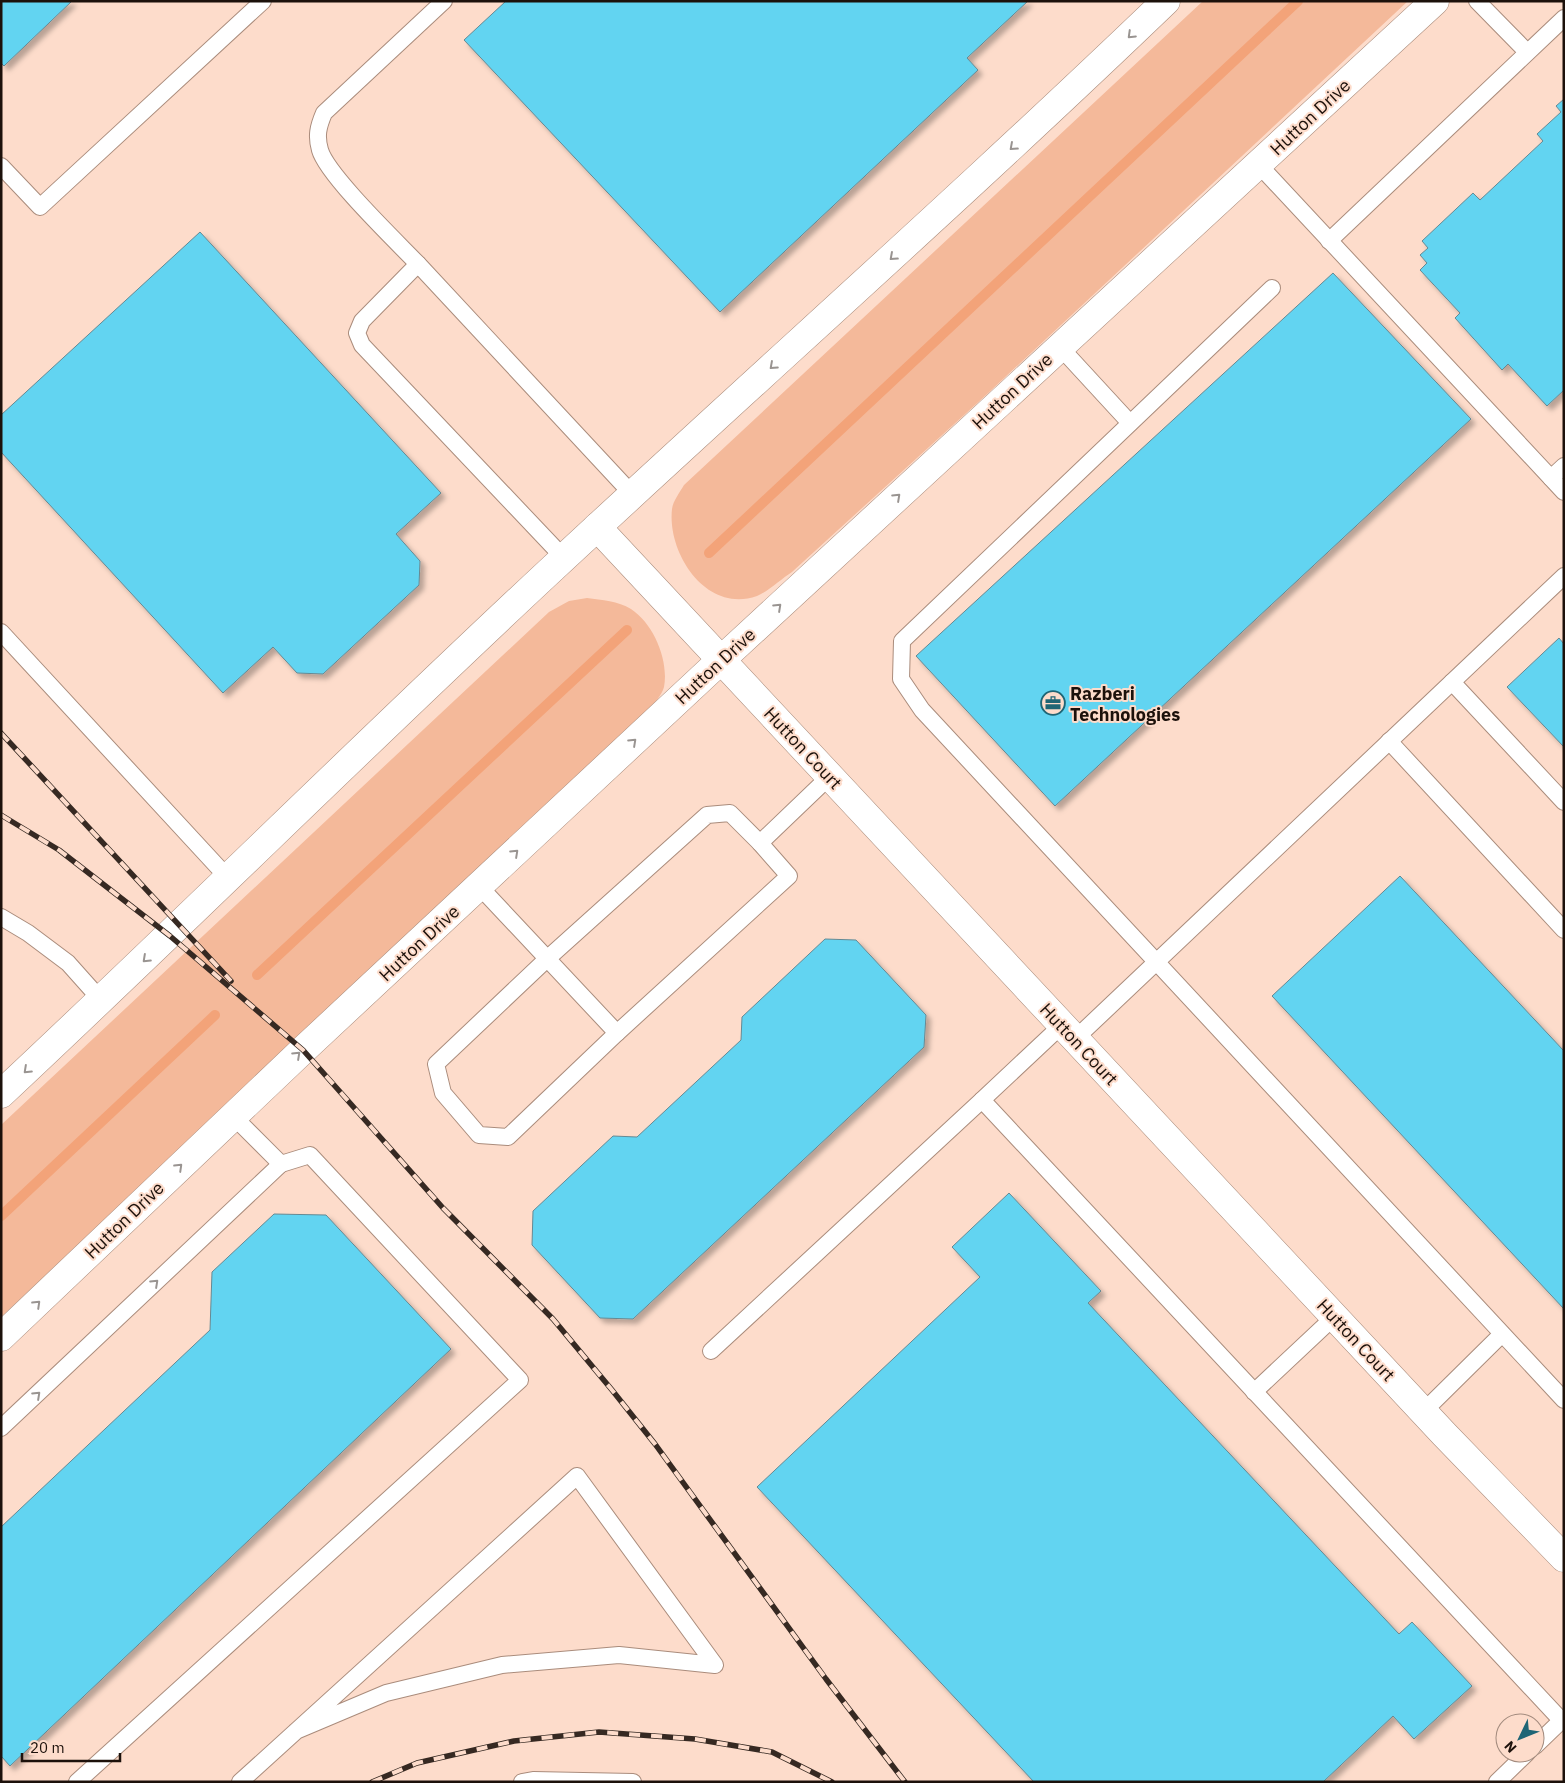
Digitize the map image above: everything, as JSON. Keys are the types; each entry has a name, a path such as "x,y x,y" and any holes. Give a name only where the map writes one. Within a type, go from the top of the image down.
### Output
{"street":[{"path":"1,1094 229,878 436,677 1027,134 1166,1"},
{"name":"Hutton Drive","path":"1,1338 233,1116 721,660 1435,1"},
{"name":"Hutton Court","path":"598,527 1423,1412 1564,1558"}],"lane":[{"path":"1,166 40,207 263,1"},
{"path":"444,1 324,114 317,131 320,152 331,171 633,495"},
{"path":"1478,1 1527,52"},
{"path":"1329,241 1564,18"},
{"path":"1259,165 1564,492"},
{"path":"418,264 362,321 357,332 362,345 564,558"},
{"path":"1272,288 902,641 901,679 922,710 1564,1400"},
{"path":"1060,347 1130,423"},
{"path":"1551,478 1564,466"},
{"path":"711,1351 982,1100 1157,961 1564,576"},
{"path":"1,632 229,878"},
{"path":"1452,682 1564,802"},
{"path":"1389,741 1564,930"},
{"path":"760,843 830,776"},
{"path":"730,813 760,843 789,876 618,1033 508,1138 480,1135 443,1093 436,1064 548,958 708,815 730,813"},
{"path":"479,886 618,1033"},
{"path":"1,917 28,933 68,964 101,1000"},
{"path":"982,1100 1563,1720 1545,1737"},
{"path":"233,1116 281,1164"},
{"path":"1,1428 281,1164 310,1155 520,1380 77,1782"},
{"path":"1254,1392 1334,1317"},
{"path":"1423,1412 1502,1334"},
{"path":"240,1782 296,1731 577,1476 715,1665 619,1654 502,1665 386,1693 296,1731"},
{"path":"1497,1782 1517,1763"},
{"path":"522,1782 533,1780 633,1782"}],"shaded area":[{"path":"1203,1 1408,1 986,395 792,572 757,596 738,599 721,596 706,588 683,561 676,544 672,526 672,509 684,485"},
{"path":"587,598 626,606 647,624 653,633 662,655 665,677 663,690 649,710 1,1317 1,1125 549,612 569,601"}],"building":[{"path":"1,1 72,1 4,66 1,63"},
{"path":"506,1 1028,1 967,58 978,70 720,312 464,40"},
{"path":"1564,99 1564,390 1547,406 1508,364 1502,370 1455,318 1460,313 1420,270 1427,263 1420,255 1428,248 1422,241 1473,193 1480,200 1543,141 1537,134 1561,112 1556,106"},
{"path":"200,232 441,493 396,534 420,561 419,585 323,674 297,673 273,647 223,693 1,452 1,415"},
{"path":"1333,273 1471,419 1055,806 916,656"},
{"path":"1559,638 1564,644 1564,747 1507,687"},
{"path":"1400,876 1564,1051 1564,1309 1272,996"},
{"path":"825,939 856,940 926,1015 924,1047 633,1319 600,1318 532,1245 533,1211 613,1136 637,1137 741,1040 742,1017"},
{"path":"1009,1193 1101,1291 1088,1303 1399,1634 1412,1622 1472,1686 1414,1739 1393,1716 1323,1782 1034,1782 757,1487 980,1277 952,1247"},
{"path":"274,1214 326,1215 451,1349 10,1766 1,1756 1,1527 210,1330 212,1272"}],"waterway":[{"path":"709,553 1298,1"},
{"path":"257,975 627,630"},
{"path":"1,1216 215,1015"}],"railway":[{"path":"1,733 231,981"},
{"path":"1,815 59,850 170,936 303,1050 443,1208 553,1319 612,1390 655,1444 826,1679 905,1782"},
{"path":"372,1782 417,1763 514,1741 599,1732 695,1739 772,1752 832,1782"}],"place":[{"name":"Razberi Technologies","path":"1053,703"}]}
